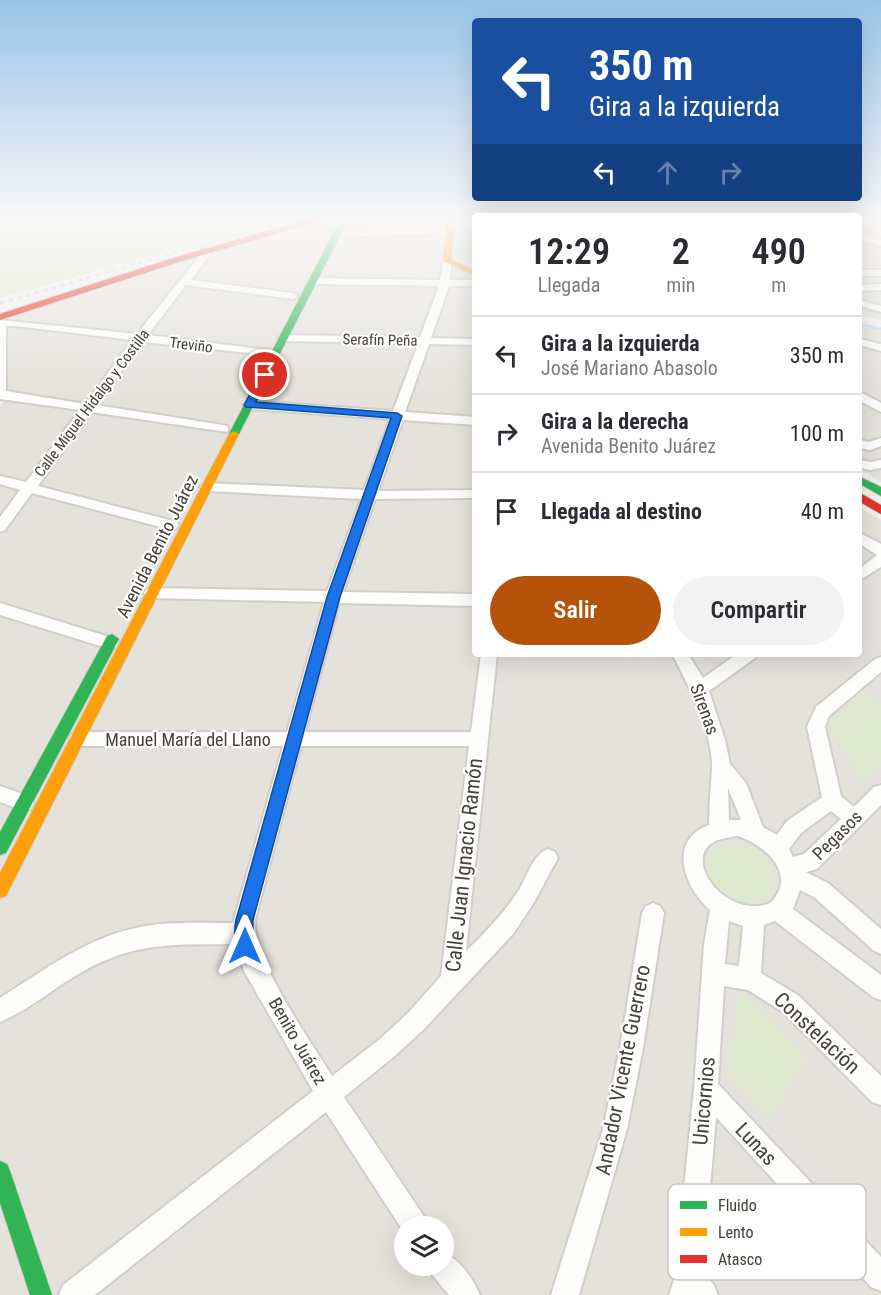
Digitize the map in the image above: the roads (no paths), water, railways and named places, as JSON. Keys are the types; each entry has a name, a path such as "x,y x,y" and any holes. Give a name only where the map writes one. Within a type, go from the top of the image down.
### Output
{"main road":[{"path":"0,308 104,278"},
{"path":"0,321 60,295 116,278"},
{"name":"Avenida Benito Juárez","path":"0,890 249,405 302,278"},
{"name":"Avenida Benito Juárez","path":"136,594 223,429 269,353 284,338 314,281"},
{"path":"862,481 881,492"},
{"path":"862,498 881,510"},
{"name":"Avenida Benito Juárez","path":"0,848 120,623"},
{"path":"0,1172 41,1295"}],"street":[{"name":"Calle Miguel Hidalgo y Costilla","path":"0,527 139,339 187,278"},
{"name":"Benito Juárez","path":"409,1216 329,1095 252,963 243,933 244,920 333,597 445,278"},
{"path":"314,281 472,284"},
{"path":"184,282 293,296"},
{"path":"862,288 881,287"},
{"path":"862,304 881,309"},
{"path":"0,321 0,394 223,429"},
{"name":"Treviño","path":"0,321 269,353"},
{"name":"Serafín Peña","path":"284,338 472,342"},
{"path":"862,343 881,348"},
{"path":"862,397 881,408"},
{"path":"249,405 472,421"},
{"path":"862,444 870,446 881,442"},
{"path":"0,480 172,525"},
{"path":"207,487 370,495 472,495"},
{"path":"862,539 881,551"},
{"path":"862,573 881,559"},
{"path":"152,593 472,600"},
{"path":"0,609 110,643"},
{"name":"Calle Juan Ignacio Ramón","path":"73,1295 329,1095 409,1028 452,981 489,657"},
{"name":"Sirenas","path":"682,657 700,689 716,740 721,767 717,789 719,828"},
{"path":"700,689 745,657"},
{"path":"853,818 832,800 816,727 818,718 881,663"},
{"name":"Manuel María del Llano","path":"78,739 478,739"},
{"name":"Sirenas","path":"721,767 746,799 755,833"},
{"name":"Pegasos","path":"790,871 810,862 881,793"},
{"path":"0,794 24,802"},
{"path":"778,849 803,820 832,800"},
{"path":"737,827 755,833 778,849 790,871 791,888 787,900 778,910 754,917 737,914 720,907 702,891 693,871 693,852 702,836 719,828 737,827"},
{"path":"452,981 505,927 548,858"},
{"path":"790,871 821,890 881,943"},
{"name":"Unicornios","path":"699,1184 715,944 720,907"},
{"path":"778,910 881,989"},
{"name":"Andador Vicente Guerrero","path":"565,1295 603,1178 616,1128 653,913"},
{"path":"750,979 750,951 754,917"},
{"path":"0,1011 82,960 117,944 142,937 243,933"},
{"name":"Constelación","path":"714,974 750,979 767,987 791,1004 881,1093"},
{"name":"Lunas","path":"706,1089 794,1184"},
{"name":"Lunas","path":"866,1261 881,1277"},
{"path":"451,1276 466,1295"}],"waterway":[{"path":"862,324 881,329"}],"railway":[{"path":"0,303 86,278"}]}
